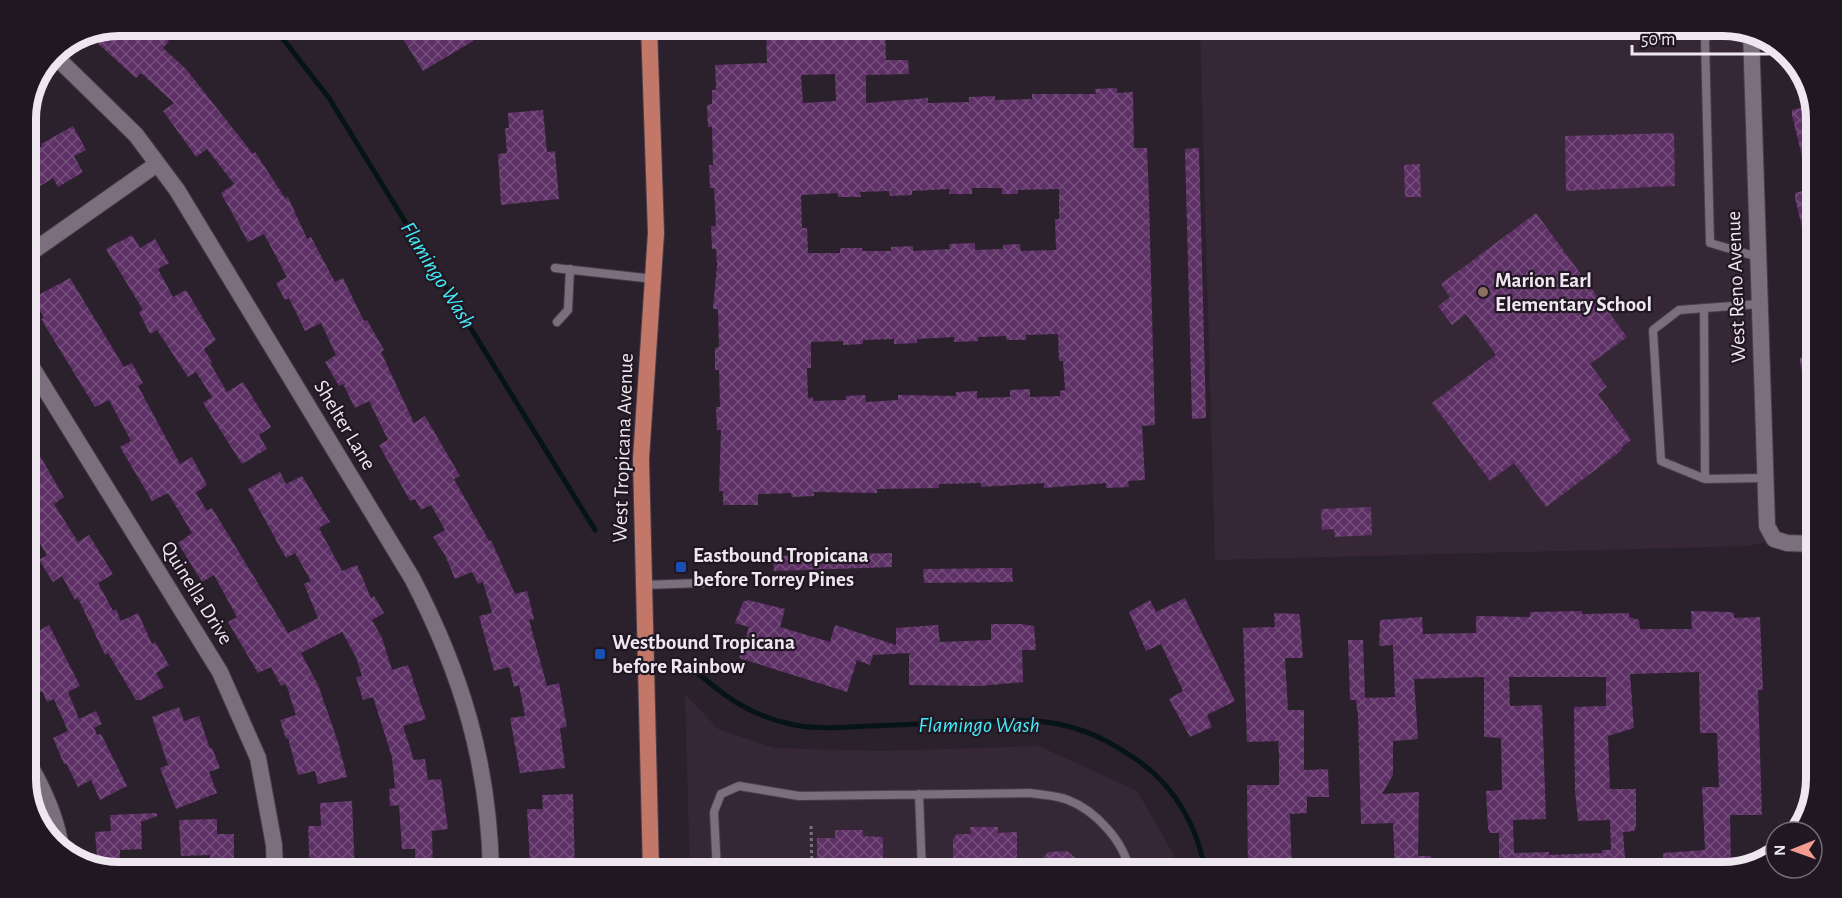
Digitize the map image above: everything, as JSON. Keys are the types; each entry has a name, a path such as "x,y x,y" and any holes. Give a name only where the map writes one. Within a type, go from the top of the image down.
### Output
{"main road":[{"name":"West Tropicana Avenue","path":"649,36 655,279 641,459 651,862"}],"street":[{"name":"West Reno Avenue","path":"1751,41 1767,526 1774,539 1787,543 1806,544"},
{"name":"Shelter Lane","path":"59,61 136,135 183,200 406,568 439,630 460,685 473,734 484,791 490,862"},
{"path":"36,249 158,164"},
{"name":"Quinella Drive","path":"36,374 220,672 258,758 274,845 275,862"},
{"path":"36,775 51,826"}],"lane":[{"path":"1708,36 1705,40 1710,243 1758,257"},
{"path":"555,268 655,279"},
{"path":"557,322 568,310 570,269"},
{"path":"1759,304 1679,310 1653,330 1661,461 1705,479 1764,478"},
{"path":"1704,308 1705,479"},
{"path":"643,585 702,583"},
{"path":"716,862 714,812 721,794 739,786 799,796 1030,793 1068,800 1100,820 1128,862"},
{"path":"919,794 922,862"}],"path":[{"path":"812,826 812,862"}],"shaded area":[{"name":"Marion Earl Elementary School","path":"1200,36 1723,36 1751,41 1774,539 1750,546 1215,560"},
{"path":"685,694 718,729 774,748 881,751 1039,746 1137,791 1174,855 1174,862 690,862"}],"building":[{"path":"119,36 163,36 169,41 163,48 186,69 253,154 255,152 285,198 288,197 307,239 311,237 335,282 343,278 364,321 367,320 384,350 381,352 414,423 425,416 460,476 454,479 489,541 491,540 515,594 527,591 534,619 529,620 547,686 559,683 567,727 560,728 565,768 520,773 510,718 525,716 519,685 514,687 509,667 494,671 479,616 492,613 483,582 478,584 472,572 455,579 445,555 433,537 445,530 431,505 421,510 415,499 410,501 379,445 388,440 369,401 355,408 343,384 339,386 325,362 336,355 321,323 305,331 289,298 285,300 276,283 287,277 264,234 248,242 221,193 234,184 207,149 196,157 163,111 174,103 141,73 136,78 94,40"},
{"path":"401,36 470,36 473,41 423,71"},
{"path":"766,36 885,36 886,60 908,60 909,74 866,75 866,103 928,98 928,103 969,102 969,97 995,96 995,100 1032,99 1032,94 1096,94 1095,89 1117,88 1117,93 1133,92 1134,148 1147,148 1149,199 1155,425 1142,426 1145,480 1128,481 1129,487 1106,488 1106,483 1044,488 1044,483 981,487 981,483 939,484 939,488 877,489 877,493 814,492 814,496 792,497 791,493 758,494 758,505 723,505 723,491 719,491 721,430 717,430 716,407 720,407 719,370 715,370 715,348 719,347 718,309 713,309 717,265 716,249 712,249 711,226 716,226 714,188 710,188 709,165 713,165 712,127 708,127 707,105 712,104 712,90 716,90 715,65 767,63","holes":["835,74 836,101 803,103 801,75","972,188 1002,188 1002,194 1018,194 1018,190 1059,189 1059,219 1055,219 1056,250 1021,251 1020,244 1003,245 1003,249 975,250 975,243 949,244 950,249 913,251 913,246 891,247 891,251 862,251 862,248 840,248 840,253 808,253 807,228 802,228 801,195 838,193 838,197 861,197 860,192 889,191 890,196 912,195 912,191 950,189 949,194 972,194","1058,334 1059,361 1063,361 1065,390 1060,391 1060,396 1030,397 1030,389 1010,390 1010,397 977,398 977,391 956,392 956,396 898,395 898,400 866,402 865,395 846,396 846,400 813,401 813,397 808,398 807,368 811,368 811,342 843,341 843,345 863,344 863,340 894,339 894,344 917,343 917,339 954,337 954,342 978,341 978,337 1006,336 1007,340 1026,340 1026,335"]},
{"path":"1805,107 1806,173 1792,115 1792,110"},
{"path":"543,110 547,152 555,151 559,199 501,205 498,154 507,153 505,128 509,128 508,113"},
{"path":"73,126 86,150 74,156 83,172 58,187 53,178 36,189 36,150 42,146 41,144"},
{"path":"1674,133 1675,186 1566,191 1565,136"},
{"path":"1199,148 1206,418 1192,419 1185,149"},
{"path":"1420,164 1421,197 1405,197 1404,165"},
{"path":"1806,190 1806,243 1795,198 1795,193"},
{"path":"1536,213 1627,337 1590,364 1607,387 1598,394 1631,440 1621,448 1622,450 1546,507 1514,463 1490,481 1432,403 1496,355 1466,314 1452,325 1438,306 1450,297 1441,284"},
{"path":"132,235 140,248 155,239 169,263 158,269 173,297 186,290 216,340 204,349 227,392 243,382 271,427 259,435 267,449 242,464 203,403 212,397 196,372 188,377 157,330 150,334 139,312 143,310 106,249"},
{"path":"70,278 124,367 132,363 143,383 138,386 180,464 192,457 207,485 196,493 207,511 212,508 288,633 318,618 304,584 311,581 295,553 286,558 248,489 280,472 286,484 302,476 330,522 319,528 342,571 357,565 371,598 374,596 384,613 372,620 382,638 392,670 408,665 426,719 403,726 414,760 425,759 428,780 441,779 448,829 432,831 433,862 416,862 415,849 402,849 399,805 390,806 389,789 395,788 392,757 373,697 363,700 356,677 362,676 356,657 342,632 301,653 318,685 338,742 347,777 318,784 315,771 298,775 288,738 286,739 280,720 296,715 286,684 281,686 271,667 258,673 228,622 237,617 214,575 202,582 178,543 192,533 168,493 152,501 120,447 131,441 109,400 95,407 41,319 44,318 36,303 36,296"},
{"path":"1806,356 1806,389 1800,363 1800,358"},
{"path":"36,449 64,497 54,504 78,542 89,535 113,574 98,583 113,611 116,609 121,621 138,613 152,644 155,642 169,665 156,673 164,687 141,700 136,700 108,653 105,655 78,598 75,600 62,576 53,582 39,560 47,555 36,537"},
{"path":"1371,507 1372,535 1335,537 1334,529 1322,530 1321,509"},
{"path":"892,553 892,567 774,571 773,556"},
{"path":"1012,568 1013,582 924,583 923,569"},
{"path":"1185,598 1235,701 1207,715 1212,727 1190,737 1169,699 1183,691 1161,644 1146,651 1129,612 1150,600 1156,612"},
{"path":"748,600 785,609 780,627 830,642 835,625 896,645 896,628 938,625 940,642 991,640 991,624 1020,624 1034,626 1036,650 1022,650 1023,682 980,686 909,685 909,653 873,655 870,665 857,660 847,692 739,658 749,627 735,623 743,602"},
{"path":"1691,611 1729,612 1734,613 1734,618 1760,617 1763,690 1758,690 1762,815 1730,815 1731,861 1664,862 1663,853 1705,850 1702,787 1719,787 1717,733 1700,733 1699,672 1630,674 1634,728 1608,736 1610,789 1636,789 1636,827 1634,831 1623,832 1625,862 1499,862 1499,833 1490,833 1488,828 1486,791 1502,790 1501,738 1484,737 1484,677 1414,679 1418,739 1393,741 1393,775 1382,794 1419,792 1418,856 1431,856 1432,862 1395,862 1393,823 1361,824 1358,716 1356,700 1350,700 1348,640 1363,640 1365,698 1395,697 1393,645 1379,646 1380,620 1422,617 1423,634 1476,633 1476,616 1530,617 1530,612 1629,613 1629,617 1639,620 1640,629 1692,629","holes":["1509,677 1606,677 1606,706 1574,707 1575,791 1578,821 1610,820 1611,850 1602,850 1602,853 1549,855 1549,852 1514,853 1513,820 1546,819 1542,705 1510,706"]},
{"path":"1274,613 1299,614 1303,658 1285,658 1288,710 1304,710 1304,770 1328,769 1329,797 1307,797 1307,813 1290,814 1292,862 1248,862 1247,785 1279,785 1279,754 1278,741 1247,742 1243,628 1275,627"},
{"path":"49,625 80,686 68,692 79,719 96,711 102,724 94,728 97,735 101,734 127,786 100,800 91,780 78,787 66,763 64,764 53,738 68,731 54,699 47,702 42,691 36,694 36,630 37,632"},
{"path":"179,707 184,721 199,716 210,749 212,748 220,768 209,772 217,793 176,809 160,768 168,765 152,717"},
{"path":"573,794 575,862 530,862 527,809 543,809 542,795"},
{"path":"352,801 355,862 310,862 308,826 321,826 320,803"},
{"path":"157,813 157,816 141,822 142,849 120,850 120,862 97,859 95,832 111,831 110,815"},
{"path":"217,819 217,834 234,834 234,862 210,862 210,855 181,856 179,820"},
{"path":"970,827 998,827 998,833 1017,832 1017,862 953,862 953,839 957,834 971,834"},
{"path":"835,830 863,830 863,836 883,837 883,862 817,862 817,838 835,838"},
{"path":"1067,851 1080,862 1040,862 1048,852"}],"waterway":[{"name":"Flamingo Wash","path":"281,36 329,98 595,530"},
{"name":"Flamingo Wash","path":"693,669 715,688 749,710 799,726 829,728 1022,721 1056,723 1087,732 1140,762 1164,784 1191,825 1203,862"}],"place":[{"name":"Marion Earl Elementary School","path":"1483,292"},
{"name":"Eastbound Tropicana before Torrey Pines","path":"681,567"},
{"name":"Westbound Tropicana before Rainbow","path":"600,654"}]}
